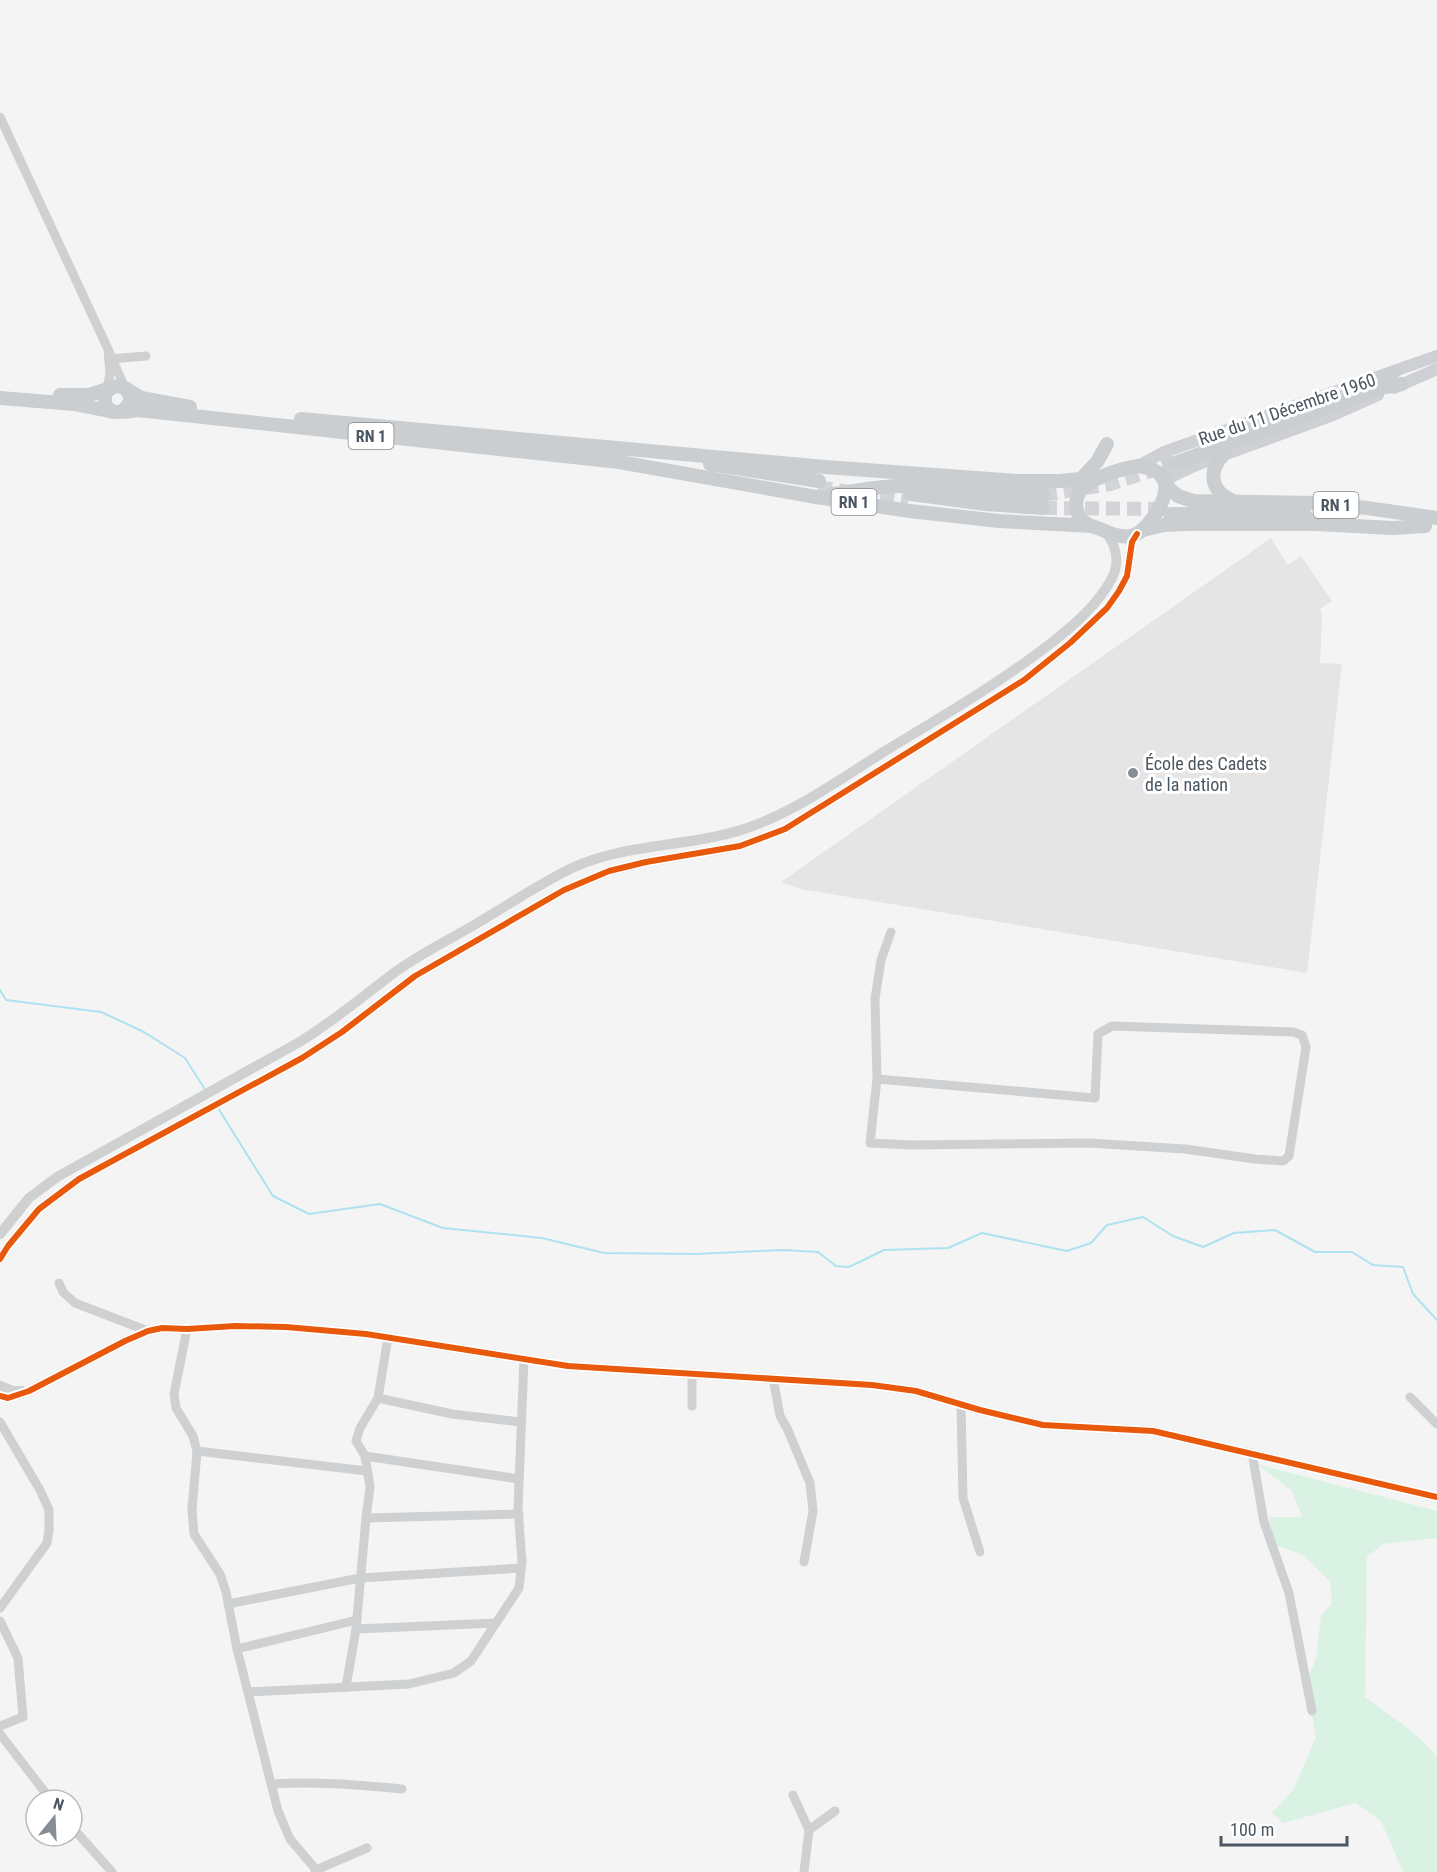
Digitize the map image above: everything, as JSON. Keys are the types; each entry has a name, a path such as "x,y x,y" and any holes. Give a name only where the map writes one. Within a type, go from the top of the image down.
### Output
{"main road":[{"name":"Rue du 11 Décembre 1960","path":"1394,372 1437,356"},
{"name":"Rue du 11 Décembre 1960","path":"1167,481 1225,453 1333,415 1437,369"},
{"path":"1171,457 1373,387 1394,372"},
{"path":"825,467 1018,482 1101,477 1171,457 1380,388 1402,384"},
{"path":"0,389 64,396 89,395 116,390 130,398 129,406 118,411 107,407 104,399 116,390"},
{"name":"RN 1","path":"116,390 141,398 184,406 312,420 825,467"},
{"name":"RN 1","path":"0,398 118,411 138,410 619,462 817,488 910,511 999,521 1098,528"},
{"path":"1080,480 1097,462 1107,444"},
{"path":"614,447 817,488 901,486 1018,496 1044,502"},
{"path":"1225,453 1215,467 1215,486 1222,496 1235,502"},
{"path":"1101,477 1083,487 1076,500 1080,517 1083,521 1098,528 1122,536 1140,532 1154,517 1162,503 1171,457"},
{"path":"1138,466 1154,470 1167,481"},
{"path":"825,467 891,481 1017,490 1044,502"},
{"name":"RN 1","path":"1167,481 1178,496 1194,501 1342,505 1426,523"},
{"path":"908,497 971,510 1044,502"},
{"path":"1170,511 1284,514 1426,523"},
{"name":"RN 1","path":"1140,532 1164,525 1186,524 1316,524 1393,528 1426,523 1437,518"}],"street":[{"path":"0,117 108,349 116,390"},
{"path":"110,359 146,356"},
{"path":"110,359 110,374 116,390"},
{"path":"0,1234 29,1198 71,1168 314,1034 400,969 554,878 588,861 717,837 780,815 1016,670 1083,615 1112,577 1116,564 1115,550 1098,528"},
{"path":"0,1259 39,1209 79,1179 309,1054 342,1032 406,982 466,946 582,882 609,871 646,862 740,846 785,829 1024,680 1090,625 1119,591 1127,576 1132,542 1140,532"},
{"path":"877,1079 1095,1098 1098,1034 1112,1026 1293,1032 1302,1035 1306,1047 1289,1156 1283,1161 1185,1149 1089,1143 912,1145 870,1143 877,1079 875,999 881,960 891,933"},
{"path":"59,1283 63,1292 75,1303 148,1331"},
{"path":"0,1396 8,1398 28,1390 125,1341 148,1331 162,1328 235,1326 324,1329 568,1365 883,1386 916,1391 961,1405 1043,1425 1153,1431 1437,1497"},
{"path":"183,1329 174,1394 176,1408 193,1436 197,1451 192,1510 194,1534 220,1574 278,1811 290,1839 316,1871 368,1848"},
{"path":"346,1686 356,1624 370,1487 366,1456 356,1441 360,1428 378,1398 388,1337"},
{"path":"248,1692 409,1684 454,1673 471,1661 519,1588 521,1568 519,1479 524,1359"},
{"path":"692,1373 692,1406"},
{"path":"773,1378 780,1416 810,1483 813,1511 804,1562"},
{"path":"0,1386 13,1390 28,1390"},
{"path":"1410,1397 1437,1424"},
{"path":"378,1398 452,1414 521,1422"},
{"path":"961,1405 963,1498 980,1552"},
{"path":"0,1422 40,1490 49,1510 49,1530 46,1543 0,1608"},
{"path":"197,1451 367,1471"},
{"path":"1252,1453 1264,1522 1289,1593 1312,1711"},
{"path":"366,1456 519,1479"},
{"path":"366,1518 519,1514"},
{"path":"228,1604 360,1578 521,1568"},
{"path":"0,1621 2,1632 18,1658 23,1716 0,1726"},
{"path":"237,1649 356,1624 496,1623"},
{"path":"0,1734 42,1788"},
{"path":"271,1784 335,1783 402,1789"},
{"path":"793,1795 809,1830 804,1872"},
{"path":"809,1830 835,1811"},
{"path":"84,1840 112,1872"}],"shaded area":[{"name":"École des Cadets de la nation","path":"1271,538 1288,565 1301,556 1332,601 1320,609 1322,617 1320,663 1342,664 1307,973 800,889 781,882"}],"green space":[{"path":"1257,1464 1437,1511 1437,1538 1383,1544 1367,1557 1365,1697 1413,1732 1437,1756 1437,1872 1403,1872 1381,1821 1356,1803 1283,1823 1272,1813 1293,1790 1316,1737 1306,1683 1316,1659 1321,1616 1332,1603 1330,1581 1303,1555 1274,1545 1269,1517 1302,1517 1292,1491"}],"waterway":[{"path":"0,990 6,1000 101,1012 144,1032 185,1058 206,1091"},
{"path":"218,1108 273,1196 309,1214 380,1204 443,1228 542,1238 604,1253 696,1254 783,1250 818,1252 836,1266 849,1267 884,1250 948,1248 982,1233 1067,1251 1091,1243 1107,1225 1143,1217 1173,1236 1203,1247 1234,1233 1275,1230 1315,1252 1352,1252 1373,1265 1403,1267 1413,1294 1437,1320"}],"tunnel":[{"path":"1043,495 1110,484 1175,463"},
{"path":"818,487 908,501"},
{"path":"1043,508 1168,509"}],"cycle path":[{"path":"0,1259 39,1209 79,1179 302,1058 342,1032 415,976 564,890 609,871 646,862 740,846 785,829 1024,680 1070,643 1107,608 1127,576 1132,542 1137,534"},
{"path":"0,1396 8,1398 29,1391 148,1331 162,1328 286,1327 366,1334 568,1366 872,1385 916,1391 980,1410 1043,1425 1153,1431 1437,1497"}],"place":[{"name":"École des Cadets de la nation","path":"1133,773"}]}
